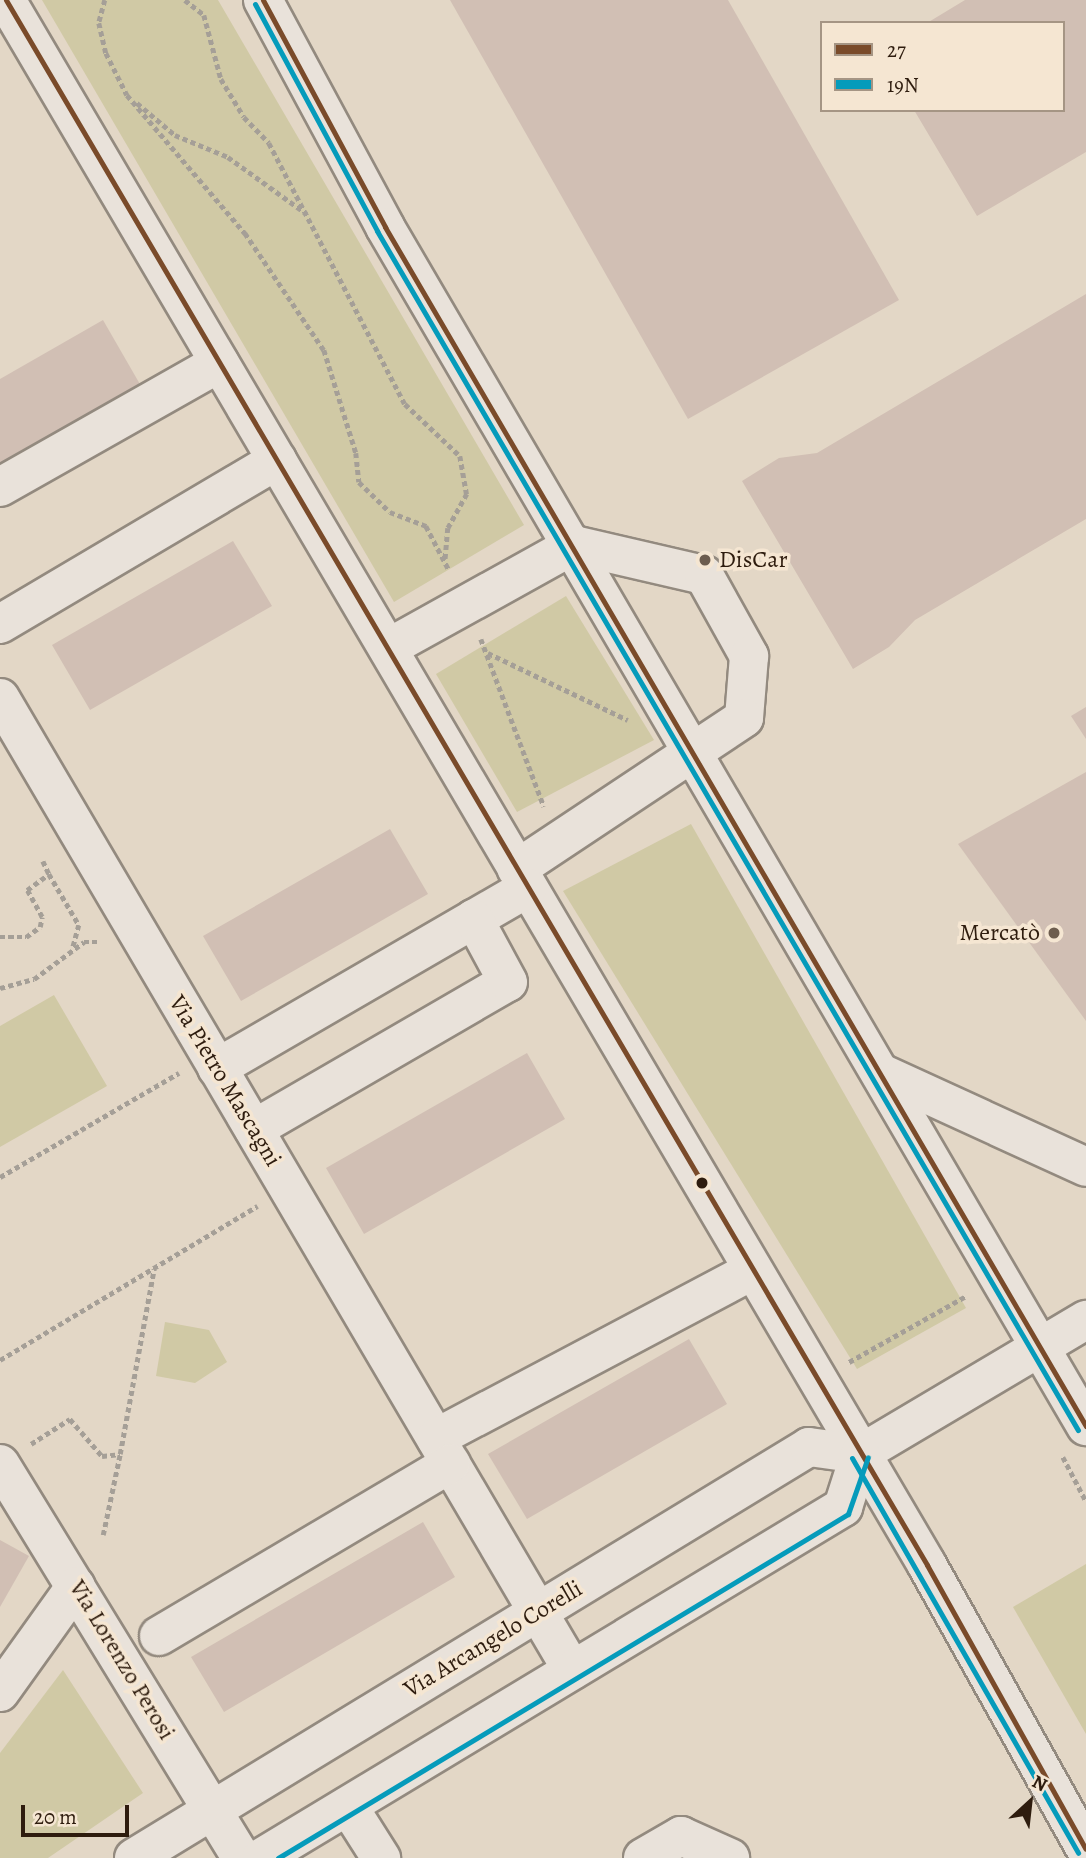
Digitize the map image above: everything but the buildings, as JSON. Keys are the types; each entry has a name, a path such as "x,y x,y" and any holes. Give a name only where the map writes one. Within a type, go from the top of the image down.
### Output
{"street":[{"path":"6,0 860,1454 1086,1849"},
{"path":"263,0 386,227 695,751 1086,1426"},
{"path":"0,487 219,363"},
{"path":"0,624 277,460"},
{"path":"214,1061 474,919 523,878 744,718 749,656 704,575 574,545 388,648"},
{"name":"Via Pietro Mascagni","path":"0,698 572,1670"},
{"path":"254,1129 508,982 474,919"},
{"path":"883,1074 1086,1167"},
{"path":"159,1636 443,1450 751,1271"},
{"path":"261,1858 843,1507 860,1454 1086,1320"},
{"name":"Via Arcangelo Corelli","path":"134,1858 809,1447 860,1454"},
{"name":"Via Lorenzo Perosi","path":"14,1455 76,1586 241,1858"},
{"path":"0,1692 76,1586"},
{"path":"348,1806 381,1858"},
{"path":"643,1858 681,1836 730,1858"}],"path":[{"path":"105,0 99,23 106,53 127,95 304,312 324,350 356,453 359,482 390,512 426,526 445,561 448,528 467,494 460,456 405,404 270,143 244,117 221,79 204,15 185,0"},
{"path":"127,95 175,135 228,157 307,215"},
{"path":"487,653 546,814"},
{"path":"0,988 57,965 79,934 72,908 43,861"},
{"path":"0,937 26,937 40,927 43,917 27,890 49,874"},
{"path":"0,1177 214,1061"},
{"path":"0,1360 288,1186"},
{"path":"103,1535 154,1268"},
{"path":"846,1364 970,1294"},
{"path":"14,1455 70,1419 102,1456 120,1454"}],"shaded area":[{"path":"42,0 218,0 524,525 394,602"},
{"path":"566,596 654,740 517,812 436,674"},
{"path":"691,824 966,1308 857,1369 563,891"},
{"path":"54,995 107,1086 0,1147 0,1026"},
{"path":"165,1322 209,1330 227,1362 195,1383 156,1376"},
{"path":"1086,1564 1086,1734 1013,1607"},
{"path":"63,1670 143,1793 48,1858 0,1858 0,1753"}],"transit line":[{"name":"27","path":"6,0 927,1565 1086,1849"},
{"name":"27","path":"263,0 385,227 1086,1426"},
{"name":"19N","path":"255,4 377,231 1078,1430"},
{"name":"19N","path":"278,1858 848,1514 868,1457"},
{"name":"19N","path":"852,1458 1078,1853"}],"place":[{"name":"DisCar","path":"705,560"},
{"name":"Mercatò","path":"1054,933"}]}
